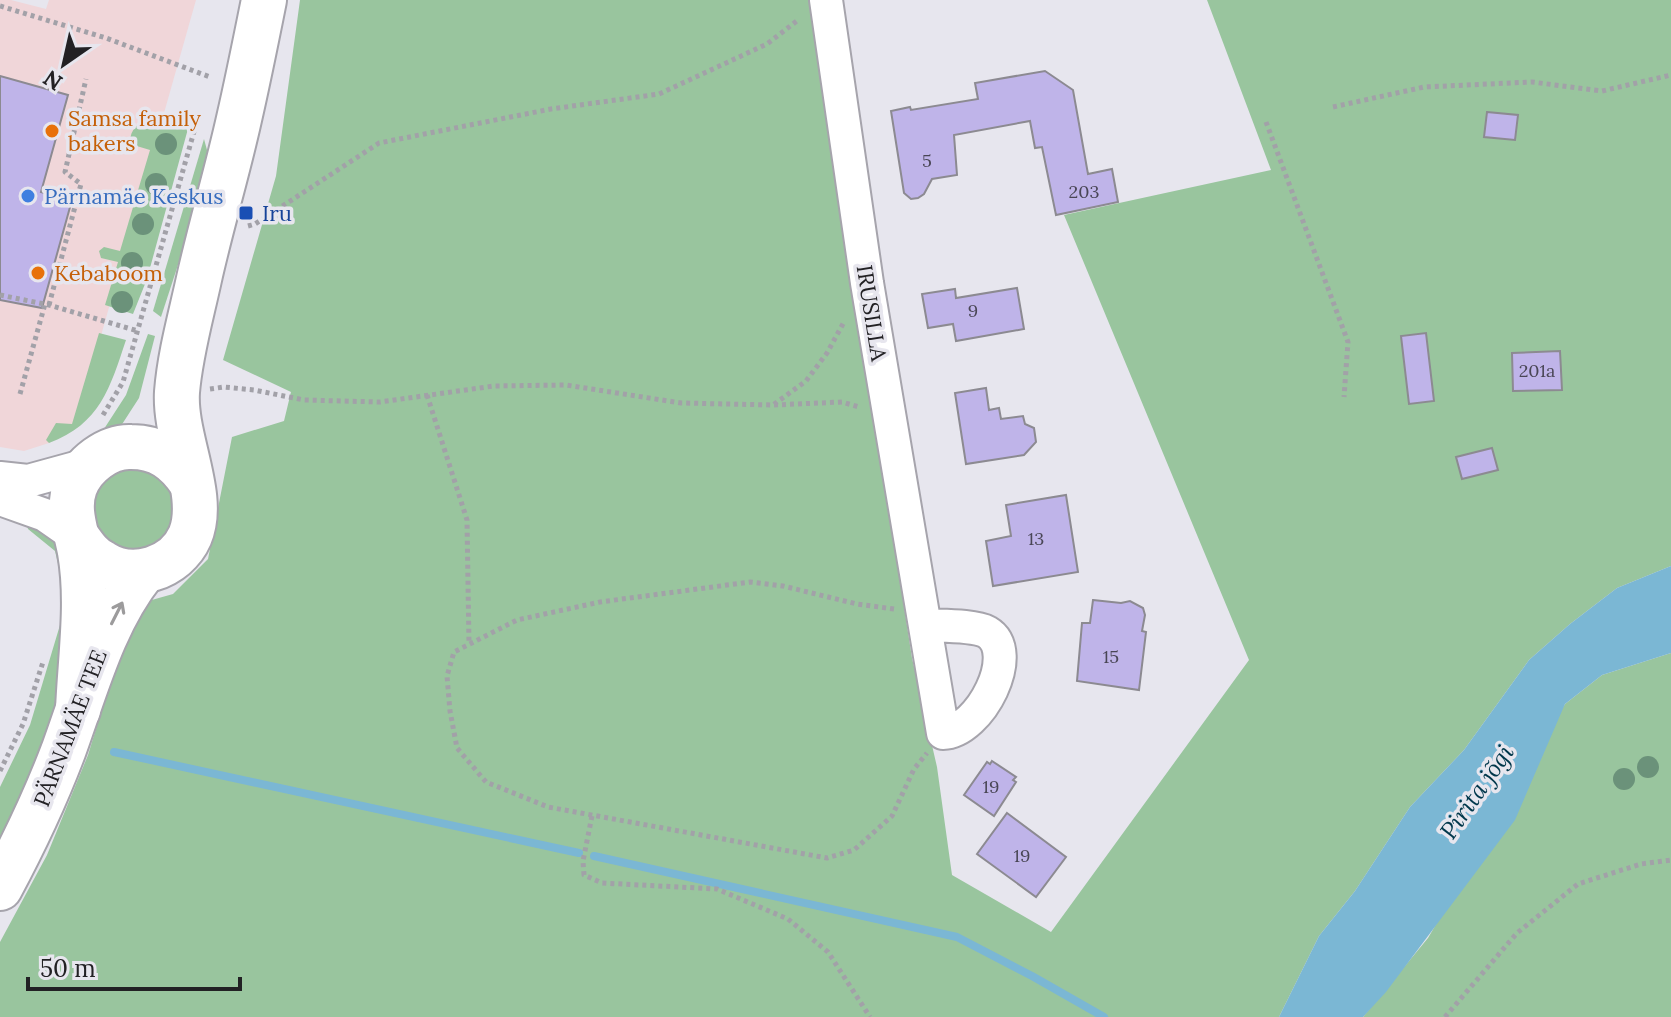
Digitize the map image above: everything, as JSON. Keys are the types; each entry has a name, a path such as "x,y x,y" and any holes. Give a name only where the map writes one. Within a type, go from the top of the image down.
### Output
{"main road":[{"path":"78,710 84,603 82,565 71,512 75,486 105,444 139,430 163,402 188,333 264,0"},
{"path":"78,538 89,554 105,565 124,571 144,571 162,565 178,554 189,539 196,520 196,501 179,424 163,402 168,327 192,259 215,207"},
{"path":"105,444 146,447 164,454 180,466 191,482"},
{"name":"PÄRNAMÄE TEE","path":"0,888 51,783 111,624 127,592 144,571"}],"street":[{"name":"IRUSILLA","path":"814,9 867,283 943,733"},
{"path":"0,478 28,481 105,444"},
{"path":"0,499 45,515 78,538"},
{"path":"924,617 988,632 997,645 997,683 990,696 963,726 954,733 943,733"}],"path":[{"path":"0,6 106,38 210,77"},
{"path":"255,224 379,143 551,109 659,94 767,44 814,9"},
{"path":"1333,107 1424,87 1532,82 1602,91 1671,75"},
{"path":"20,394 81,184 65,172 86,79"},
{"path":"1266,122 1348,342 1344,397"},
{"path":"105,444 108,409 123,382 195,128"},
{"path":"773,405 806,381 827,353 867,283"},
{"path":"0,295 47,304 138,331"},
{"path":"163,402 224,387 304,400 380,402 494,386 566,385 681,403 773,405 842,402 890,418"},
{"path":"427,395 467,520 469,644"},
{"path":"924,617 783,586 750,582 600,602 517,620 454,652 447,676 457,748 486,782 548,807 827,858 854,850 892,816 914,769 943,733"},
{"path":"0,771 23,724 45,657"},
{"path":"592,816 583,861 584,875 602,883 717,889 788,919 828,952 870,1017"},
{"path":"1445,1017 1517,933 1578,884 1641,864 1671,860"}],"shaded area":[{"path":"0,0 46,9 49,0 196,0 76,424 49,443 24,451 0,447"}],"green space":[{"path":"300,0 810,0 912,658 937,767 952,875 1051,932 1249,660 1064,215 1271,170 1207,0 1671,0 1671,566 1617,588 1529,660 1464,750 1410,807 1355,891 1319,936 1279,1017 0,1017 0,942 47,855 88,755 134,605 173,594 208,559 232,437 284,421 291,392 223,360 276,176"},
{"path":"151,117 189,125 147,279 133,314 105,305 118,262 101,258 99,251 104,247 120,251 150,150 130,144 131,134 139,124"},
{"path":"204,139 210,161 207,176 161,317 153,311"},
{"path":"99,333 126,340 108,389 92,415 80,426 49,443 46,440 56,423 72,424"},
{"path":"148,334 155,336 139,398 117,432 102,432 126,395"},
{"path":"133,467 156,474 168,486 175,509 168,532 156,544 133,551 110,544 98,532 91,509 98,486 110,474"},
{"path":"28,519 63,546 72,644 50,736 0,840 0,787 30,725 60,625 62,580 55,551 28,529"},
{"path":"1671,653 1671,1017 1363,1017 1428,938 1565,704 1602,675"}],"water":[{"name":"Pirita jõgi","path":"1671,566 1671,653 1602,675 1565,704 1515,820 1386,992 1363,1017 1279,1017 1319,936 1355,891 1410,807 1464,750 1529,660 1617,588"}],"building":[{"path":"1045,71 1073,90 1088,174 1112,169 1118,202 1056,215 1042,147 1035,148 1030,121 954,135 957,175 932,179 924,194 918,198 911,199 904,193 891,111 978,99 975,83"},
{"name":"Pärnamäe Keskus","path":"0,76 68,95 41,192 72,200 42,308 0,300"},
{"path":"1487,112 1518,115 1515,140 1484,137"},
{"path":"1017,288 1024,329 956,341 953,324 928,328 922,294 955,289 956,298"},
{"path":"1426,333 1434,401 1409,404 1401,336"},
{"path":"1560,351 1562,390 1513,391 1512,353"},
{"path":"986,388 989,410 999,408 1001,419 1023,416 1025,424 1034,428 1036,442 1024,455 966,464 955,393"},
{"path":"1492,448 1498,470 1462,479 1456,457"},
{"path":"1066,495 1078,572 993,586 986,541 1011,536 1006,505"},
{"path":"1093,600 1130,601 1143,608 1142,631 1146,632 1139,690 1077,681 1082,623 1090,623"},
{"path":"992,761 1016,777 1013,780 1016,782 994,816 964,795 987,762 990,764"},
{"path":"1007,813 1066,857 1036,897 977,854"}],"waterway":[{"path":"114,752 579,853"},
{"path":"594,856 957,937 1104,1017"}],"place":[{"name":"Samsa family bakers","path":"52,131"},
{"name":"Pärnamäe Keskus","path":"28,196"},
{"name":"Iru","path":"246,213"},
{"name":"Kebaboom","path":"38,273"}]}
